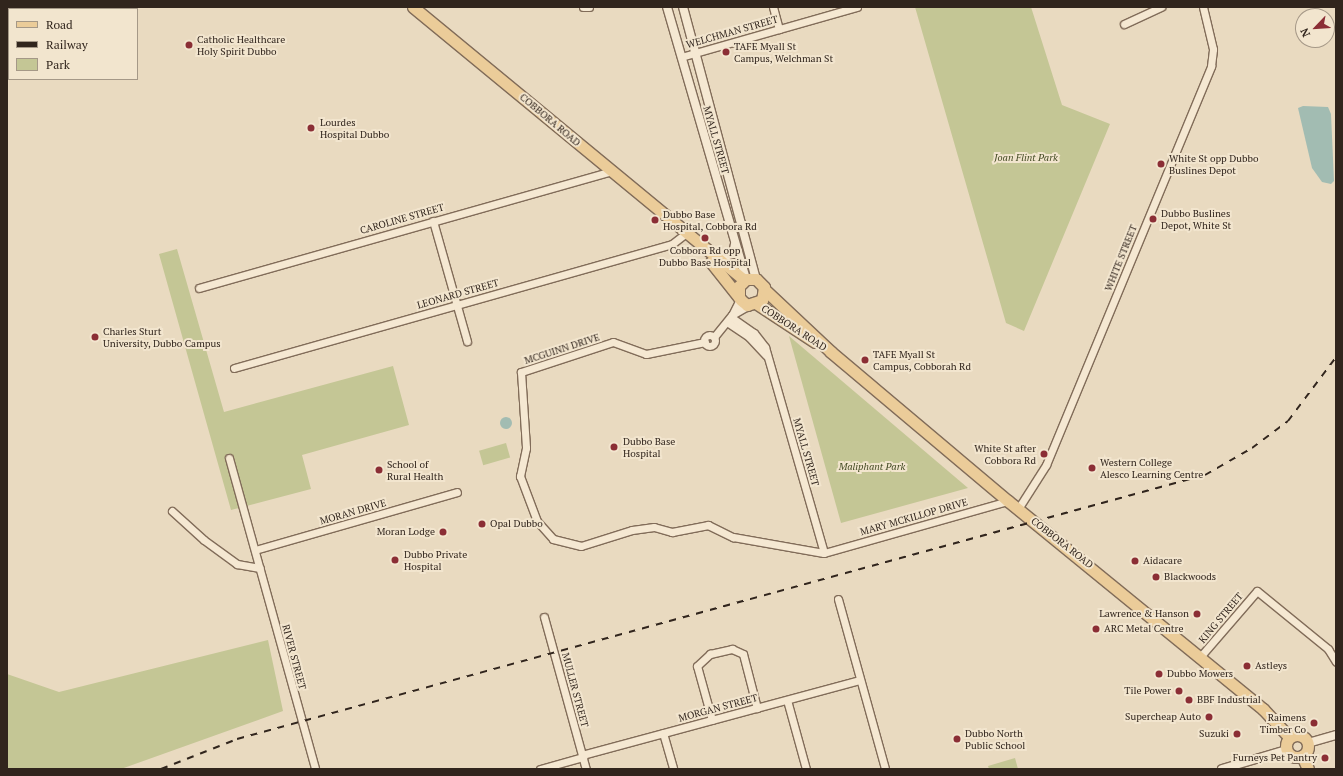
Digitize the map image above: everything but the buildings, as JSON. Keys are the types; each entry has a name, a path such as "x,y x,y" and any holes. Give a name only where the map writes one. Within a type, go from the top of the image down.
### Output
{"main road":[{"name":"COBBORA ROAD","path":"414,7 716,258 765,290 831,352 1008,501 1267,712 1289,737"},
{"name":"COBBORA ROAD","path":"686,233 746,301 831,352"},
{"path":"749,280 739,286 746,301 765,290"},
{"path":"1302,756 1293,757 1286,750 1289,737 1300,735 1308,743 1302,756 1308,769"}],"street":[{"path":"583,7 589,7"},
{"name":"MYALL STREET","path":"667,7 735,239 749,280"},
{"name":"MYALL STREET","path":"683,7 696,53 749,280"},
{"path":"773,7 779,29"},
{"name":"WELCHMAN STREET","path":"682,57 857,7"},
{"path":"1124,24 1161,7"},
{"name":"WHITE STREET","path":"1018,509 1046,465 1211,66 1213,49 1202,7"},
{"name":"CAROLINE STREET","path":"199,288 612,171"},
{"path":"433,221 467,341"},
{"name":"LEONARD STREET","path":"234,368 672,244 686,233"},
{"path":"716,258 733,254 735,239"},
{"path":"730,318 746,301"},
{"path":"730,318 746,301"},
{"name":"MYALL STREET","path":"730,318 768,357 824,553"},
{"name":"MCGUINN DRIVE","path":"730,318 714,337 713,346 704,342 646,354 613,342 521,372 526,448 520,476 537,521 553,539 568,545 581,546 654,527 672,532 708,525 733,537 824,553"},
{"name":"RIVER STREET","path":"229,458 315,769"},
{"name":"MORAN DRIVE","path":"255,550 457,492"},
{"name":"MARY MCKILLOP DRIVE","path":"824,553 1008,501"},
{"path":"172,511 204,540 238,564 260,568"},
{"name":"KING STREET","path":"1200,657 1257,591 1328,649 1336,662"},
{"path":"838,599 885,769"},
{"name":"MULLER STREET","path":"544,617 586,769"},
{"path":"712,720 697,666 710,654 732,649 743,654 757,708"},
{"name":"MORGAN STREET","path":"540,769 663,733 860,680"},
{"path":"787,700 806,769"},
{"path":"663,733 673,769"},
{"path":"1308,743 1336,735"},
{"path":"1222,769 1286,750"}],"green space":[{"name":"Joan Flint Park","path":"915,7 1031,7 1062,105 1110,124 1024,331 1006,323"},
{"path":"177,249 224,412 393,366 409,425 302,455 311,489 231,510 159,254"},
{"name":"Maliphant Park","path":"789,336 968,488 841,523"},
{"path":"506,443 510,457 483,465 479,451"},
{"path":"268,640 283,711 121,769 7,769 7,674 59,692"},
{"path":"1015,758 1018,769 989,769 988,766"}],"shaded area":[{"path":"1303,106 1328,107 1331,114 1334,181 1331,184 1322,182 1312,168 1298,108"},
{"path":"504,417 508,417 512,423 508,429 504,429 500,425 500,421"}],"railway":[{"path":"161,769 237,739 1205,475 1252,448 1288,421 1336,357"}],"place":[{"name":"Catholic Healthcare Holy Spirit Dubbo","path":"189,45"},
{"name":"TAFE Myall St Campus, Welchman St","path":"726,52"},
{"name":"Lourdes Hospital Dubbo","path":"311,128"},
{"name":"White St opp Dubbo Buslines Depot","path":"1161,164"},
{"name":"Dubbo Buslines Depot, White St","path":"1153,219"},
{"name":"Dubbo Base Hospital, Cobbora Rd","path":"655,220"},
{"name":"Cobbora Rd opp Dubbo Base Hospital","path":"705,238"},
{"name":"Charles Sturt University, Dubbo Campus","path":"95,337"},
{"name":"TAFE Myall St Campus, Cobborah Rd","path":"865,360"},
{"name":"Dubbo Base Hospital","path":"614,447"},
{"name":"White St after Cobbora Rd","path":"1044,454"},
{"name":"Western College Alesco Learning Centre","path":"1092,468"},
{"name":"School of Rural Health","path":"379,470"},
{"name":"Opal Dubbo","path":"482,524"},
{"name":"Moran Lodge","path":"443,532"},
{"name":"Dubbo Private Hospital","path":"395,560"},
{"name":"Aidacare","path":"1135,561"},
{"name":"Blackwoods","path":"1156,577"},
{"name":"Lawrence & Hanson","path":"1197,614"},
{"name":"ARC Metal Centre","path":"1096,629"},
{"name":"Astleys","path":"1247,666"},
{"name":"Dubbo Mowers","path":"1159,674"},
{"name":"Tile Power","path":"1179,691"},
{"name":"BBF Industrial","path":"1189,700"},
{"name":"Supercheap Auto","path":"1209,717"},
{"name":"Raimens Timber Co","path":"1314,723"},
{"name":"Suzuki","path":"1237,734"},
{"name":"Dubbo North Public School","path":"957,739"},
{"name":"Furneys Pet Pantry","path":"1325,758"}]}
